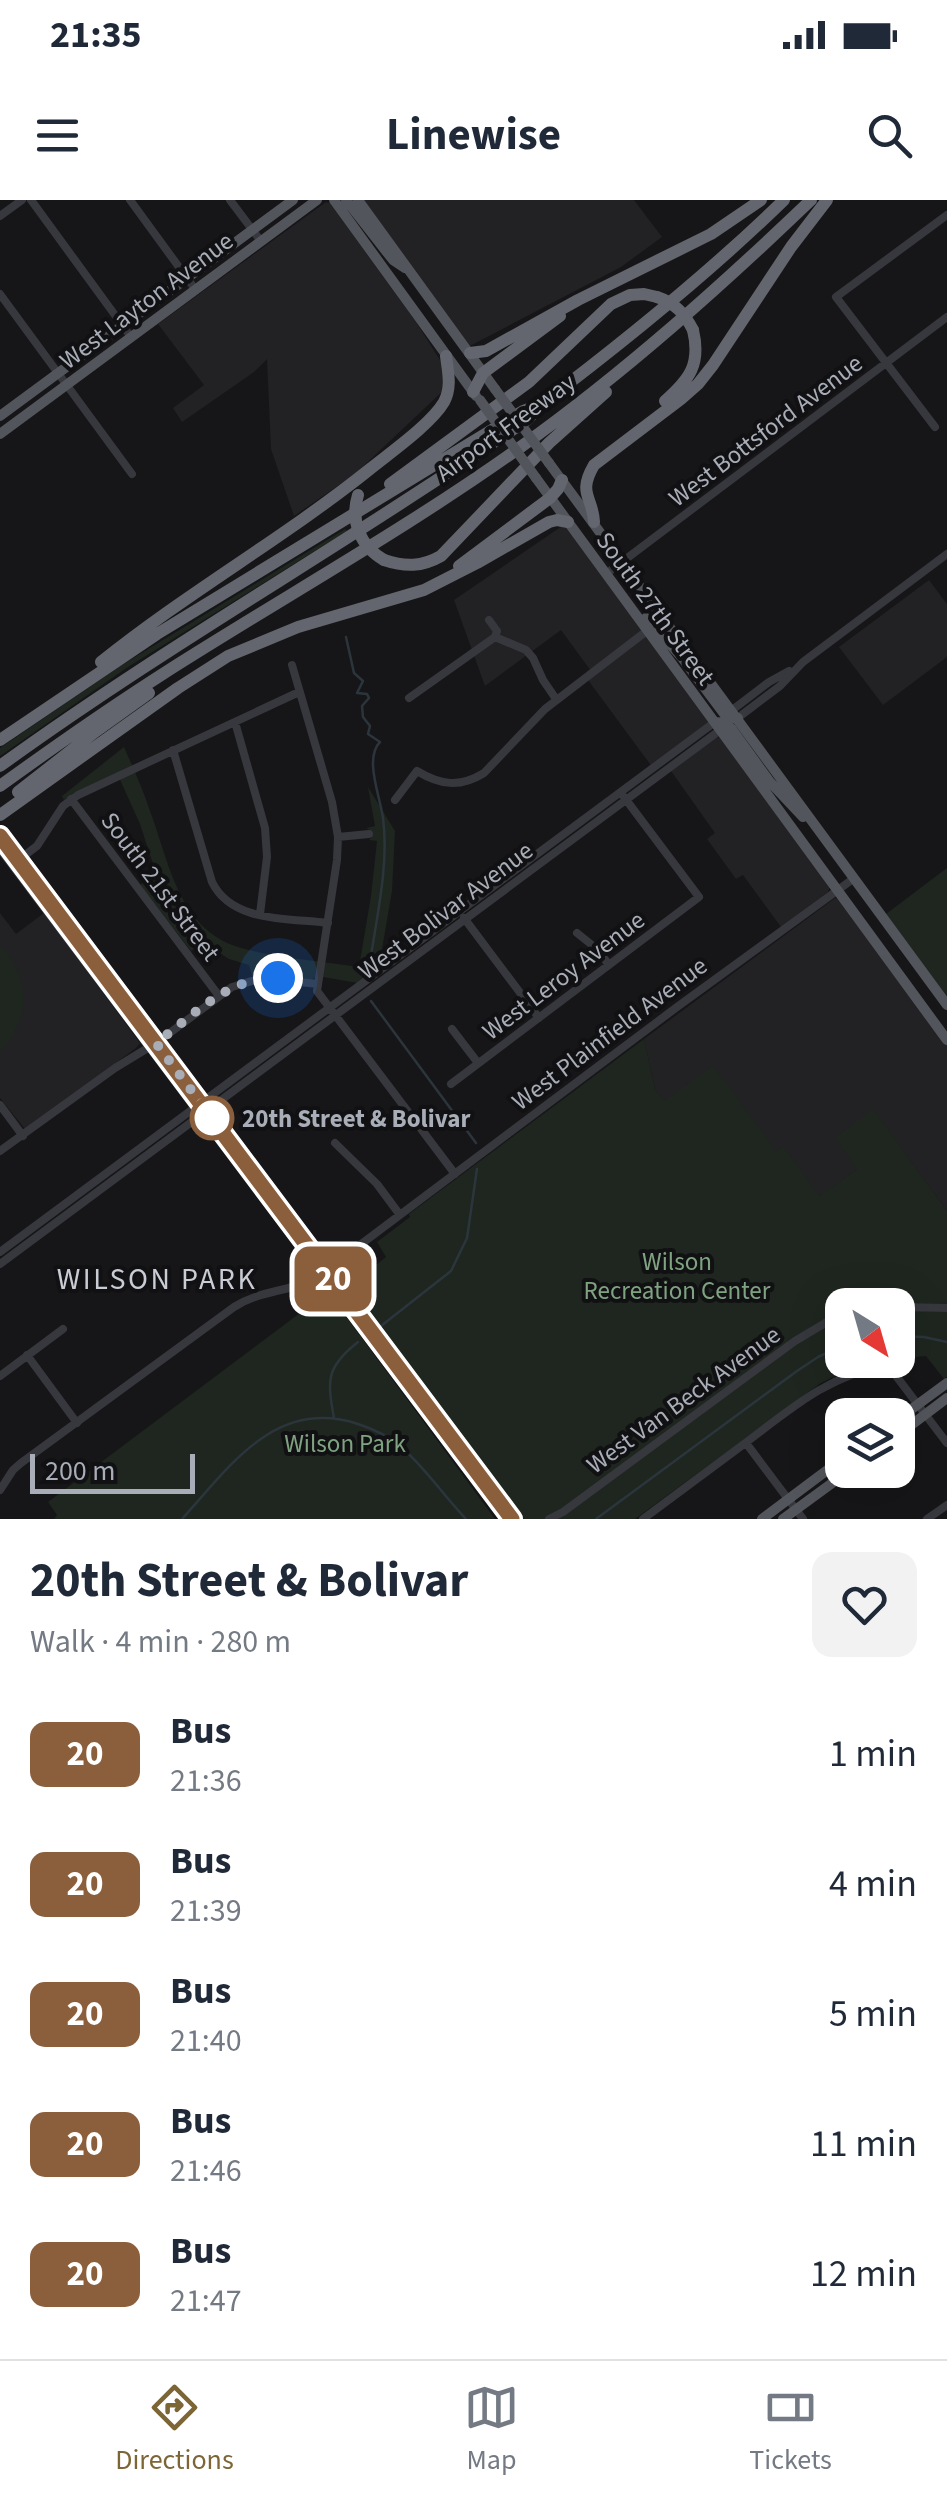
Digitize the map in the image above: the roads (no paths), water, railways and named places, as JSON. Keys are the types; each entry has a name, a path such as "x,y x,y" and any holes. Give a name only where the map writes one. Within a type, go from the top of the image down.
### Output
{"highway":[{"path":"470,353 486,350 710,234 761,200"},
{"name":"Airport Freeway","path":"539,406 628,339 784,200"},
{"name":"Airport Freeway","path":"198,653 522,446 704,300 812,200"},
{"path":"594,522 586,495 594,465 698,384 826,200"},
{"path":"307,543 322,528 372,497 530,382 611,304 630,295 644,294 670,302 681,311 693,330 696,356 686,382 620,444"},
{"path":"476,396 484,373 591,295"},
{"path":"446,356 449,384 442,406 366,479 358,495 354,513 359,533 384,560 412,566 441,556 567,425 616,384 626,366"},
{"path":"0,740 158,634 523,411 539,406"},
{"path":"0,766 147,664 433,484 528,418 539,406"},
{"path":"59,699 61,692 164,614 314,513 388,456"},
{"path":"424,590 550,498 562,480"},
{"path":"0,814 228,656 298,626 424,590 548,522 568,522"},
{"path":"0,786 198,653"},
{"path":"0,806 80,742 176,674 198,653"}],"main road":[{"name":"West Layton Avenue","path":"0,416 293,200"},
{"name":"West Layton Avenue","path":"1,430 317,200"},
{"name":"South 27th Street","path":"334,200 648,630 831,847 947,1005"},
{"path":"346,200 393,260 410,272"},
{"name":"South 27th Street","path":"358,200 594,522 838,890 947,1040"},
{"path":"398,289 428,295"},
{"path":"412,309 425,305 436,308"},
{"path":"617,589 679,654 726,720"},
{"path":"915,1406 947,1382"},
{"path":"915,1422 947,1398"},
{"path":"762,1519 825,1472"},
{"path":"784,1519 800,1514 830,1488"}],"street":[{"path":"0,216 22,200"},
{"path":"31,200 131,336"},
{"path":"130,200 196,289"},
{"path":"230,200 260,240"},
{"path":"935,427 836,297 947,215"},
{"path":"0,294 132,474"},
{"name":"West Bottsford Avenue","path":"606,574 947,317"},
{"name":"West Bolivar Avenue","path":"333,1012 459,912 544,855 726,720 780,686 798,666 947,554"},
{"path":"409,698 495,637 497,630 489,620"},
{"path":"394,800 417,771 446,784 471,781 488,770 556,699 648,630"},
{"path":"495,637 526,650 556,699"},
{"path":"292,665 332,802 338,837 318,988 454,1174"},
{"path":"16,862 37,846 71,799 300,692"},
{"path":"235,722 260,804 266,840 268,857 260,914"},
{"path":"173,750 218,894 239,909 328,923"},
{"name":"West Leroy Avenue","path":"451,1084 699,897 624,796"},
{"name":"South 21st Street","path":"71,799 219,996"},
{"path":"338,837 369,834"},
{"path":"0,836 504,1519"},
{"path":"0,849 16,862"},
{"name":"West Bolivar Avenue","path":"0,1264 333,1012 465,920 544,855"},
{"name":"West Plainfield Avenue","path":"0,1490 12,1470 249,1298 293,1288 323,1273 853,878"},
{"path":"459,912 538,1018"},
{"path":"577,932 609,965"},
{"path":"0,1151 240,984 262,978 318,988"},
{"path":"452,1029 478,1064"},
{"path":"0,1105 23,1136"},
{"name":"West Bolivar Avenue","path":"0,1252 201,1110"},
{"path":"334,1143 378,1184 400,1215"},
{"path":"323,1273 512,1519"},
{"path":"915,1307 947,1308"},
{"name":"West Van Beck Avenue","path":"549,1519 795,1341 825,1324"},
{"path":"0,1376 62,1329"},
{"path":"27,1355 77,1423"},
{"path":"643,1519 825,1385 887,1364 947,1443"},
{"path":"746,1442 800,1514"},
{"path":"928,1519 947,1505"}],"waterway":[{"path":"346,637 354,673 363,681 357,693 369,698 362,706 363,717 370,726 368,734 380,742 373,767 383,818 384,854 370,962"},
{"path":"371,1001 476,1143"},
{"path":"381,1326 451,1271 467,1238 477,1169"},
{"path":"915,1337 947,1342"},
{"path":"334,1418 331,1375 340,1359 358,1342"},
{"path":"596,1519 825,1354"},
{"path":"182,1519 257,1442 279,1428 303,1420 329,1418 364,1426 394,1441 466,1519"}],"place":[{"name":"20th Street & Bolivar","path":"212,1118"}],"district":[{"name":"WILSON PARK","path":"157,1279"}],"park label":[{"name":"Wilson Recreation Center","path":"677,1276"},
{"name":"Wilson Park","path":"345,1443"}]}
